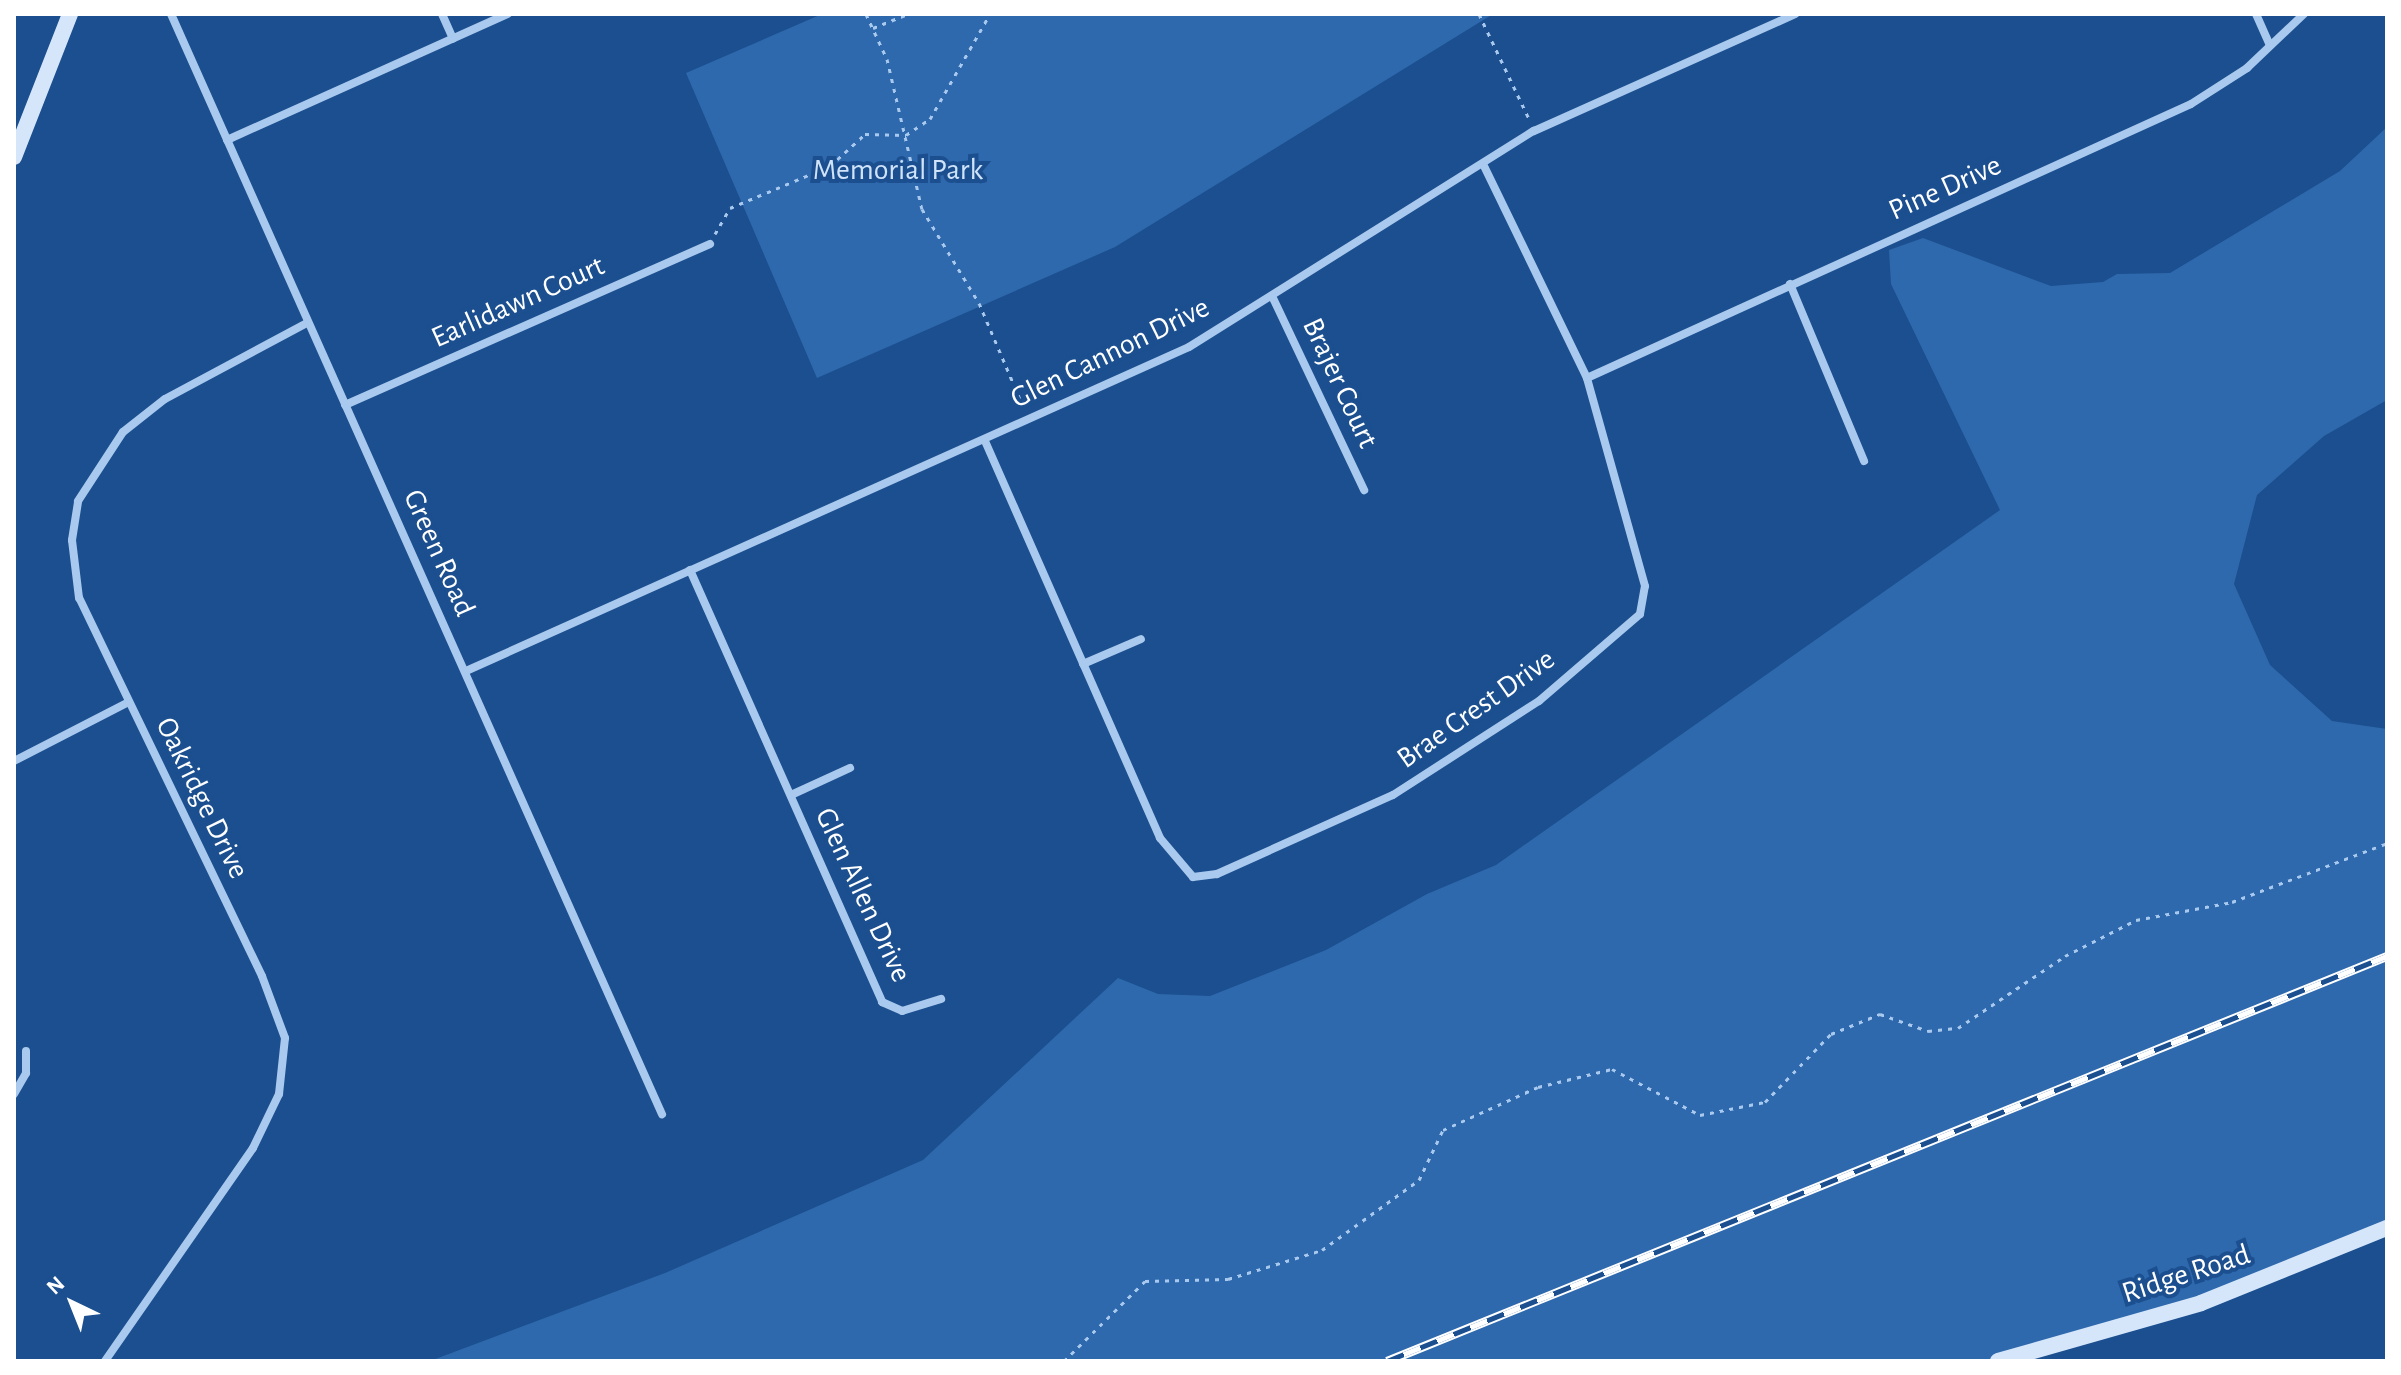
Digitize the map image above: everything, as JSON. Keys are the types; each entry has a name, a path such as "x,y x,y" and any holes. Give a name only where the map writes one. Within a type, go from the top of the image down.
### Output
{"main road":[{"path":"14,157 70,14"},
{"name":"Ridge Road","path":"1998,1361 2201,1303 2387,1228"}],"street":[{"name":"Green Road","path":"171,14 662,1114"},
{"path":"442,14 453,39"},
{"path":"227,140 508,14"},
{"name":"Glen Cannon Drive","path":"466,671 1189,347 1534,131 1795,14"},
{"path":"2256,14 2270,45"},
{"name":"Pine Drive","path":"1587,378 2191,104 2247,68 2304,14"},
{"name":"Brae Crest Drive","path":"985,441 1160,838 1193,877 1217,874 1393,795 1539,701 1640,614 1645,586 1587,378 1483,164"},
{"name":"Earlidawn Court","path":"345,405 710,244"},
{"path":"1790,284 1864,461"},
{"name":"Brajer Court","path":"1272,296 1364,490"},
{"name":"Oakridge Drive","path":"105,1361 253,1148 279,1094 285,1038 262,976 79,598 72,540 78,501 123,432 165,399 307,323"},
{"name":"Glen Allen Drive","path":"690,570 882,1002 902,1011 941,999"},
{"path":"1083,664 1141,639"},
{"path":"14,761 129,702"},
{"name":"Glen Allen Drive","path":"791,795 850,768"},
{"path":"14,1094 26,1073 26,1051"}],"path":[{"path":"866,14 887,59 922,209 979,303 1029,420"},
{"path":"873,28 908,14"},
{"path":"710,244 730,208 830,166 865,134 906,135 930,119 990,14"},
{"path":"1479,14 1534,131"},
{"path":"1064,1361 1145,1281 1228,1279 1322,1250 1419,1180 1443,1130 1538,1087 1612,1069 1700,1115 1765,1102 1831,1034 1880,1014 1928,1031 1958,1028 2065,956 2136,920 2232,902 2387,843"}],"green space":[{"name":"Memorial Park","path":"822,14 1493,14 1115,247 817,378 686,73"},
{"path":"2387,127 2387,400 2324,436 2257,495 2234,584 2270,665 2332,721 2387,729 2387,1236 2006,1361 430,1361 665,1273 923,1160 1118,978 1158,994 1210,996 1326,950 1427,894 1496,865 2000,510 1891,284 1889,250 1923,238 2051,286 2103,282 2117,274 2170,273 2340,171"}],"railway":[{"path":"1387,1361 2387,956"}]}
